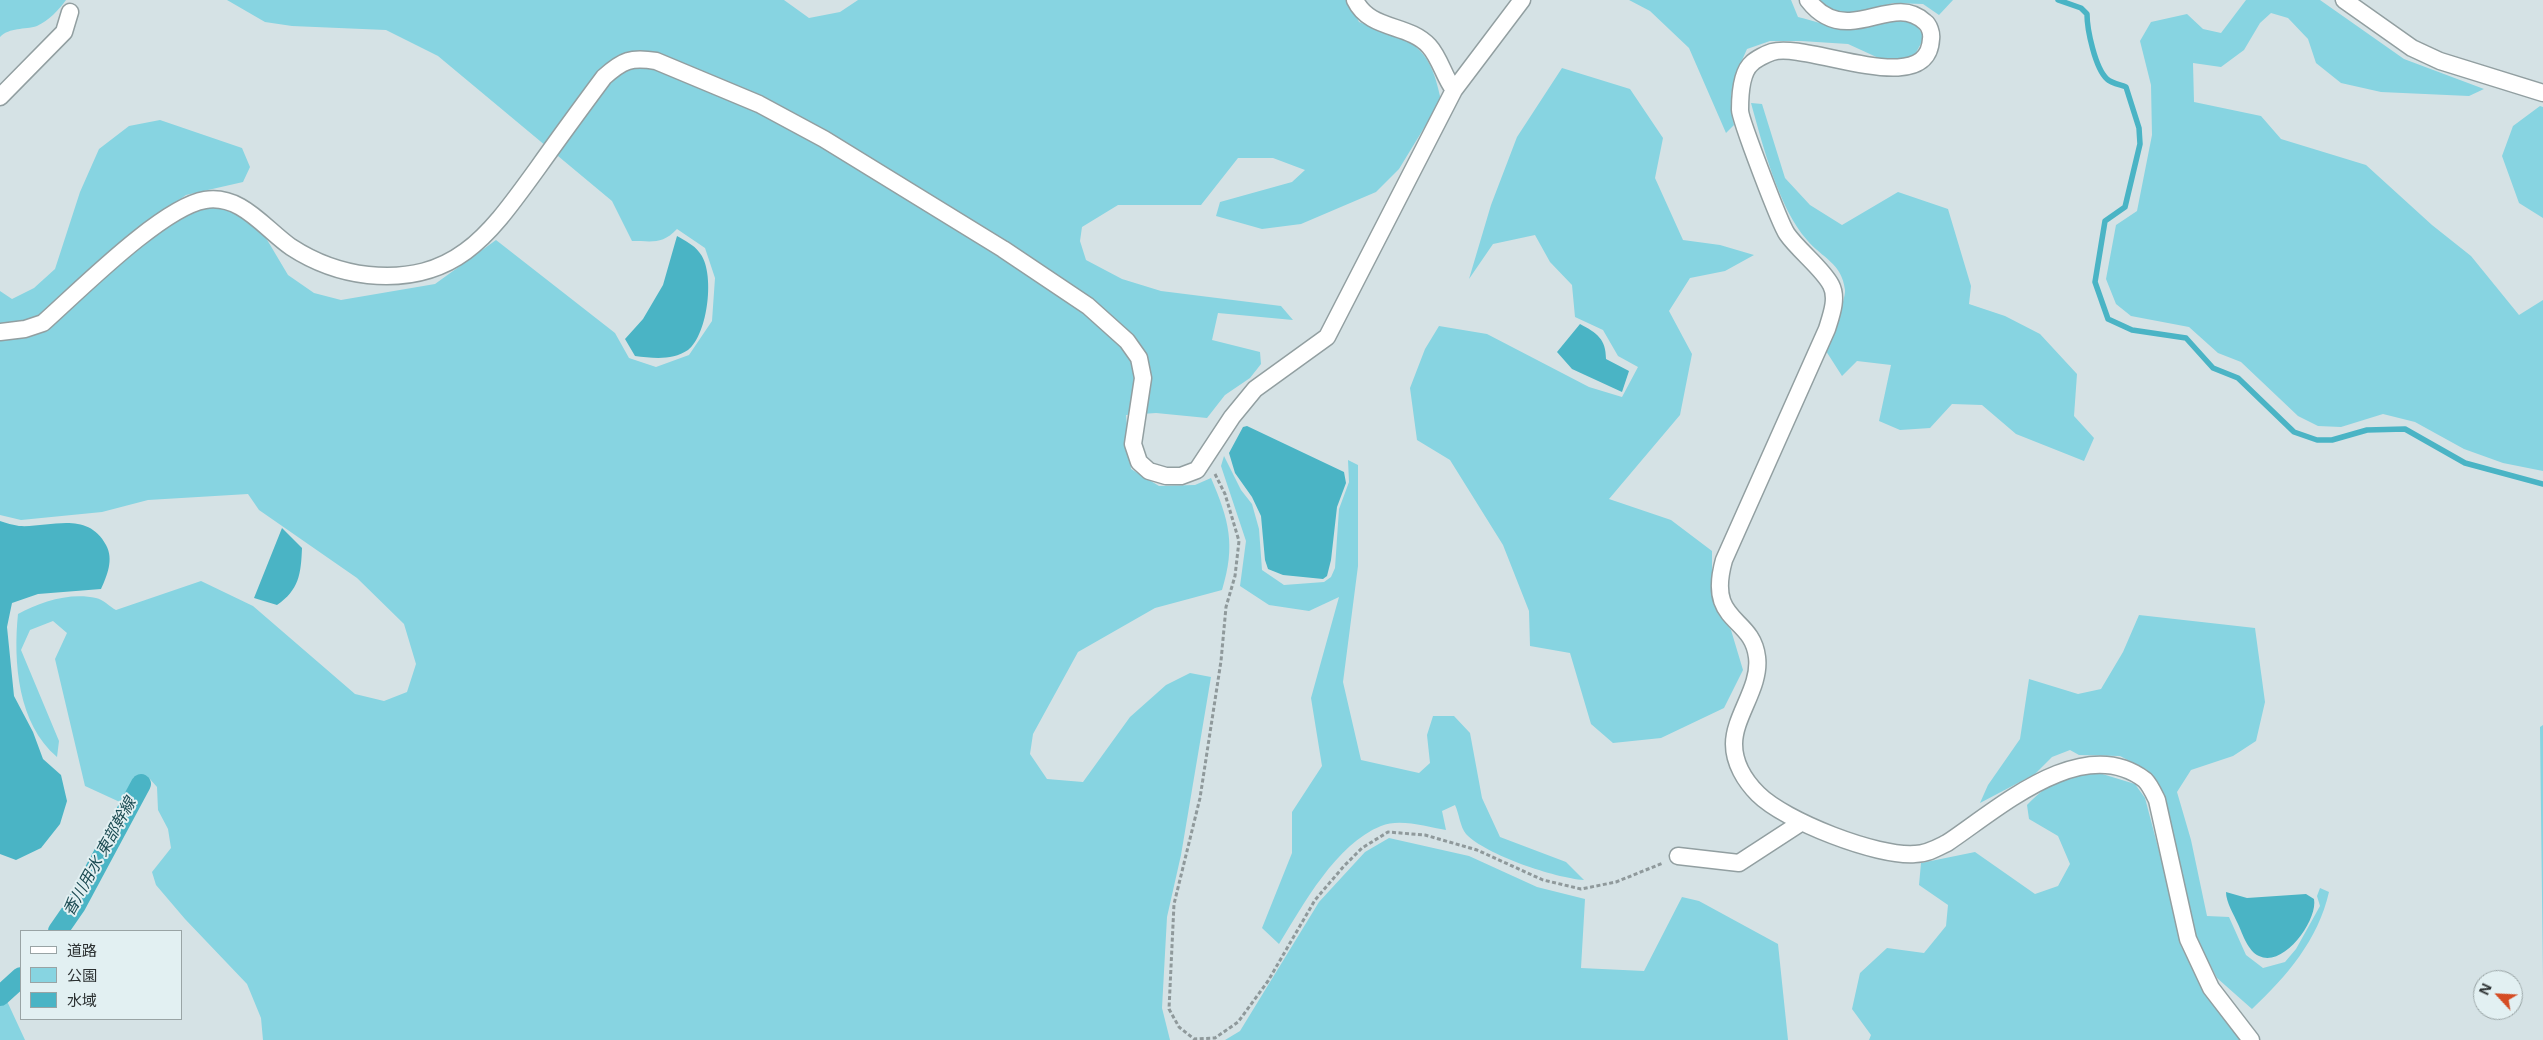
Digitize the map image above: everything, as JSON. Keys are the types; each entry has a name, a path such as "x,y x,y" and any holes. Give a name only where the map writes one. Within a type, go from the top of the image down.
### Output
{"street":[{"path":"1355,0 1360,10 1376,22 1416,37 1429,46 1446,80 1454,90"},
{"path":"0,332 25,330 43,322 136,241 184,206 205,200 226,199 244,208 295,250 322,263 350,273 381,276 408,274 451,261 475,245 497,224 604,77 620,63 640,58 656,61 759,104 824,139 1003,249 1088,306 1127,341 1138,358 1142,378 1134,444 1139,462 1149,471 1166,476 1181,476 1197,470 1208,457 1232,416 1255,389 1328,337 1454,90 1522,0"},
{"path":"1808,0 1816,11 1832,19 1850,22 1901,11 1918,14 1928,25 1932,39 1926,56 1914,66 1896,69 1795,52 1772,52 1750,64 1742,85 1740,112 1786,233 1832,286 1834,307 1827,329 1728,551 1719,576 1721,601 1750,639 1757,656 1757,677 1743,710 1734,744 1739,770 1759,795 1802,822 1886,853 1916,854 1931,851 1947,843 2045,778 2070,768 2095,764 2124,769 2146,781 2157,800 2188,940 2212,988 2251,1040"},
{"path":"2344,0 2412,48 2440,61 2543,93"},
{"path":"0,97 64,32 70,12"},
{"path":"1678,856 1739,863 1802,822"}],"path":[{"path":"1208,457 1224,494 1239,541 1235,576 1226,607 1221,661 1200,798 1174,904 1169,1008 1179,1027 1194,1039 1215,1038 1238,1022 1268,981 1315,900 1362,848 1388,832 1424,835 1468,848 1543,880 1581,889 1616,882 1678,856"}],"green space":[{"path":"0,0 66,0 53,15 41,24 13,30 0,37"},
{"path":"227,0 784,0 809,18 840,12 858,0 1349,0 1359,22 1404,40 1415,46 1423,54 1436,80 1441,100 1399,169 1376,192 1301,224 1262,229 1216,216 1220,202 1292,182 1305,170 1273,158 1238,158 1201,205 1118,205 1082,227 1080,241 1086,260 1122,279 1161,291 1281,306 1293,320 1218,313 1212,340 1260,352 1261,364 1250,378 1225,395 1207,418 1156,413 1126,415 1131,469 1159,486 1195,485 1211,478 1222,507 1228,533 1229,559 1222,590 1155,608 1078,652 1033,734 1030,754 1047,779 1083,782 1130,717 1166,685 1190,673 1211,677 1181,855 1167,917 1162,1008 1170,1040 263,1040 261,1018 247,984 185,919 156,885 152,872 171,848 168,829 158,810 157,787 149,778 134,777 122,803 85,786 55,659 67,633 53,621 30,630 21,650 59,741 57,757 44,743 34,727 26,710 18,672 16,652 18,614 45,602 76,596 99,599 116,610 201,581 253,606 355,694 384,701 407,692 416,664 404,624 357,578 259,510 248,494 148,500 102,512 21,520 0,515 0,339 27,338 47,329 141,245 187,211 213,207 233,210 266,238 288,275 314,293 341,300 435,284 496,240 615,333 629,358 656,367 689,355 712,321 715,278 705,248 677,229 661,240 632,241 612,201 438,56 386,30 292,26 265,22"},
{"path":"1629,0 1791,0 1798,17 1848,29 1869,27 1890,21 1909,21 1917,27 1924,38 1913,58 1883,60 1848,44 1770,41 1747,49 1731,94 1734,125 1726,133 1689,48 1650,11"},
{"path":"1816,0 1953,0 1939,15 1923,4 1893,3 1850,16 1831,12"},
{"path":"2246,0 2320,0 2404,59 2484,89 2469,96 2381,92 2341,83 2316,63 2308,39 2288,18 2271,13 2260,23 2244,50 2221,67 2193,63 2194,102 2261,116 2281,139 2366,165 2432,225 2471,256 2519,315 2543,300 2543,471 2503,463 2464,449 2415,422 2383,414 2341,427 2318,426 2298,416 2241,362 2218,353 2189,327 2131,316 2116,304 2106,279 2116,225 2137,211 2152,135 2151,85 2140,41 2151,22 2187,14 2203,29 2221,33"},
{"path":"1562,68 1630,89 1663,138 1655,178 1683,240 1720,245 1754,255 1725,271 1690,278 1669,311 1692,354 1680,415 1609,499 1671,520 1712,551 1712,593 1717,611 1731,630 1743,670 1724,708 1661,738 1613,743 1591,724 1570,653 1530,646 1529,611 1503,545 1450,460 1417,440 1410,388 1425,349 1439,326 1487,334 1589,387 1622,397 1638,367 1618,356 1603,330 1575,317 1572,285 1550,262 1535,235 1493,244 1469,279 1491,205 1517,137"},
{"path":"1751,103 1762,104 1785,178 1810,205 1842,225 1898,192 1948,209 1971,286 1969,304 2005,316 2040,334 2077,374 2074,416 2094,438 2084,461 2016,434 1982,405 1952,404 1930,428 1900,430 1879,421 1891,365 1857,361 1842,376 1826,351 1845,295 1843,281 1836,267 1807,240 1788,211 1773,175"},
{"path":"2540,106 2543,107 2543,218 2519,203 2502,156 2513,126"},
{"path":"160,120 242,148 250,167 243,182 186,195 143,226 40,317 22,322 0,323 0,291 12,299 34,288 55,269 80,192 99,149 129,126"},
{"path":"1224,456 1241,490 1252,504 1259,529 1262,570 1284,585 1324,582 1331,577 1335,568 1339,509 1349,482 1348,460 1358,465 1358,566 1343,682 1361,760 1419,773 1430,763 1427,735 1433,716 1454,716 1470,733 1482,798 1500,837 1566,862 1584,880 1539,870 1489,850 1466,834 1462,828 1455,805 1442,811 1446,830 1414,824 1396,823 1381,826 1365,835 1349,847 1322,877 1279,944 1262,928 1292,853 1292,812 1322,766 1311,698 1339,597 1309,611 1269,605 1240,586 1246,541 1221,466"},
{"path":"2139,615 2255,628 2265,702 2256,741 2233,756 2191,770 2177,792 2191,840 2207,916 2229,917 2246,955 2263,968 2285,962 2296,949 2320,906 2317,896 2320,888 2329,892 2317,926 2300,956 2277,984 2252,1009 2217,978 2193,932 2164,796 2147,770 2120,756 2079,755 2070,750 2052,757 2035,774 1980,803 1988,785 2020,739 2029,679 2078,694 2101,689 2123,652"},
{"path":"2543,725 2543,983 2540,727"},
{"path":"2099,773 2135,784 2145,798 2174,908 2181,946 2201,986 2244,1040 1869,1040 1871,1035 1852,1009 1860,973 1887,948 1924,953 1946,926 1948,905 1919,885 1921,863 1975,852 2035,894 2058,886 2070,864 2058,836 2029,819 2027,805 2051,784 2059,780 2076,775"},
{"path":"1389,838 1469,856 1537,887 1585,899 1581,968 1644,971 1682,897 1699,901 1778,944 1788,1040 1225,1040 1240,1031 1319,902 1365,852"},
{"path":"0,986 25,1040 0,1040"}],"water":[{"path":"677,236 692,245 704,261 708,287 705,317 701,331 688,350 675,356 662,358 635,356 625,339 643,319 663,285"},
{"path":"1580,324 1599,337 1606,352 1606,359 1629,371 1622,392 1572,369 1557,352"},
{"path":"1247,426 1344,472 1346,483 1337,507 1331,560 1327,576 1323,579 1283,575 1268,569 1265,560 1261,516 1252,497 1235,473 1229,453 1243,427"},
{"path":"0,521 19,526 67,523 89,528 98,534 106,545 110,562 101,589 38,594 12,603 7,627 14,696 33,732 43,759 61,775 67,801 60,824 41,848 16,860 0,854"},
{"path":"282,528 302,548 302,557 294,587 277,605 254,598"},
{"path":"2226,892 2247,898 2306,894 2314,899 2314,908 2311,918 2297,940 2279,955 2269,958 2255,954 2249,947 2230,908"}],"waterway":[{"path":"2058,0 2081,8 2087,14 2088,29 2095,58 2103,74 2109,80 2126,87 2139,128 2140,144 2125,207 2105,221 2095,282 2108,319 2132,330 2186,338 2213,368 2238,378 2294,432 2317,440 2332,440 2367,430 2405,429 2465,463 2543,484"},
{"name":"香川用水 東部幹線","path":"59,930 76,905 141,784"},
{"name":"香川用水 東部幹線","path":"0,996 20,978"}]}
